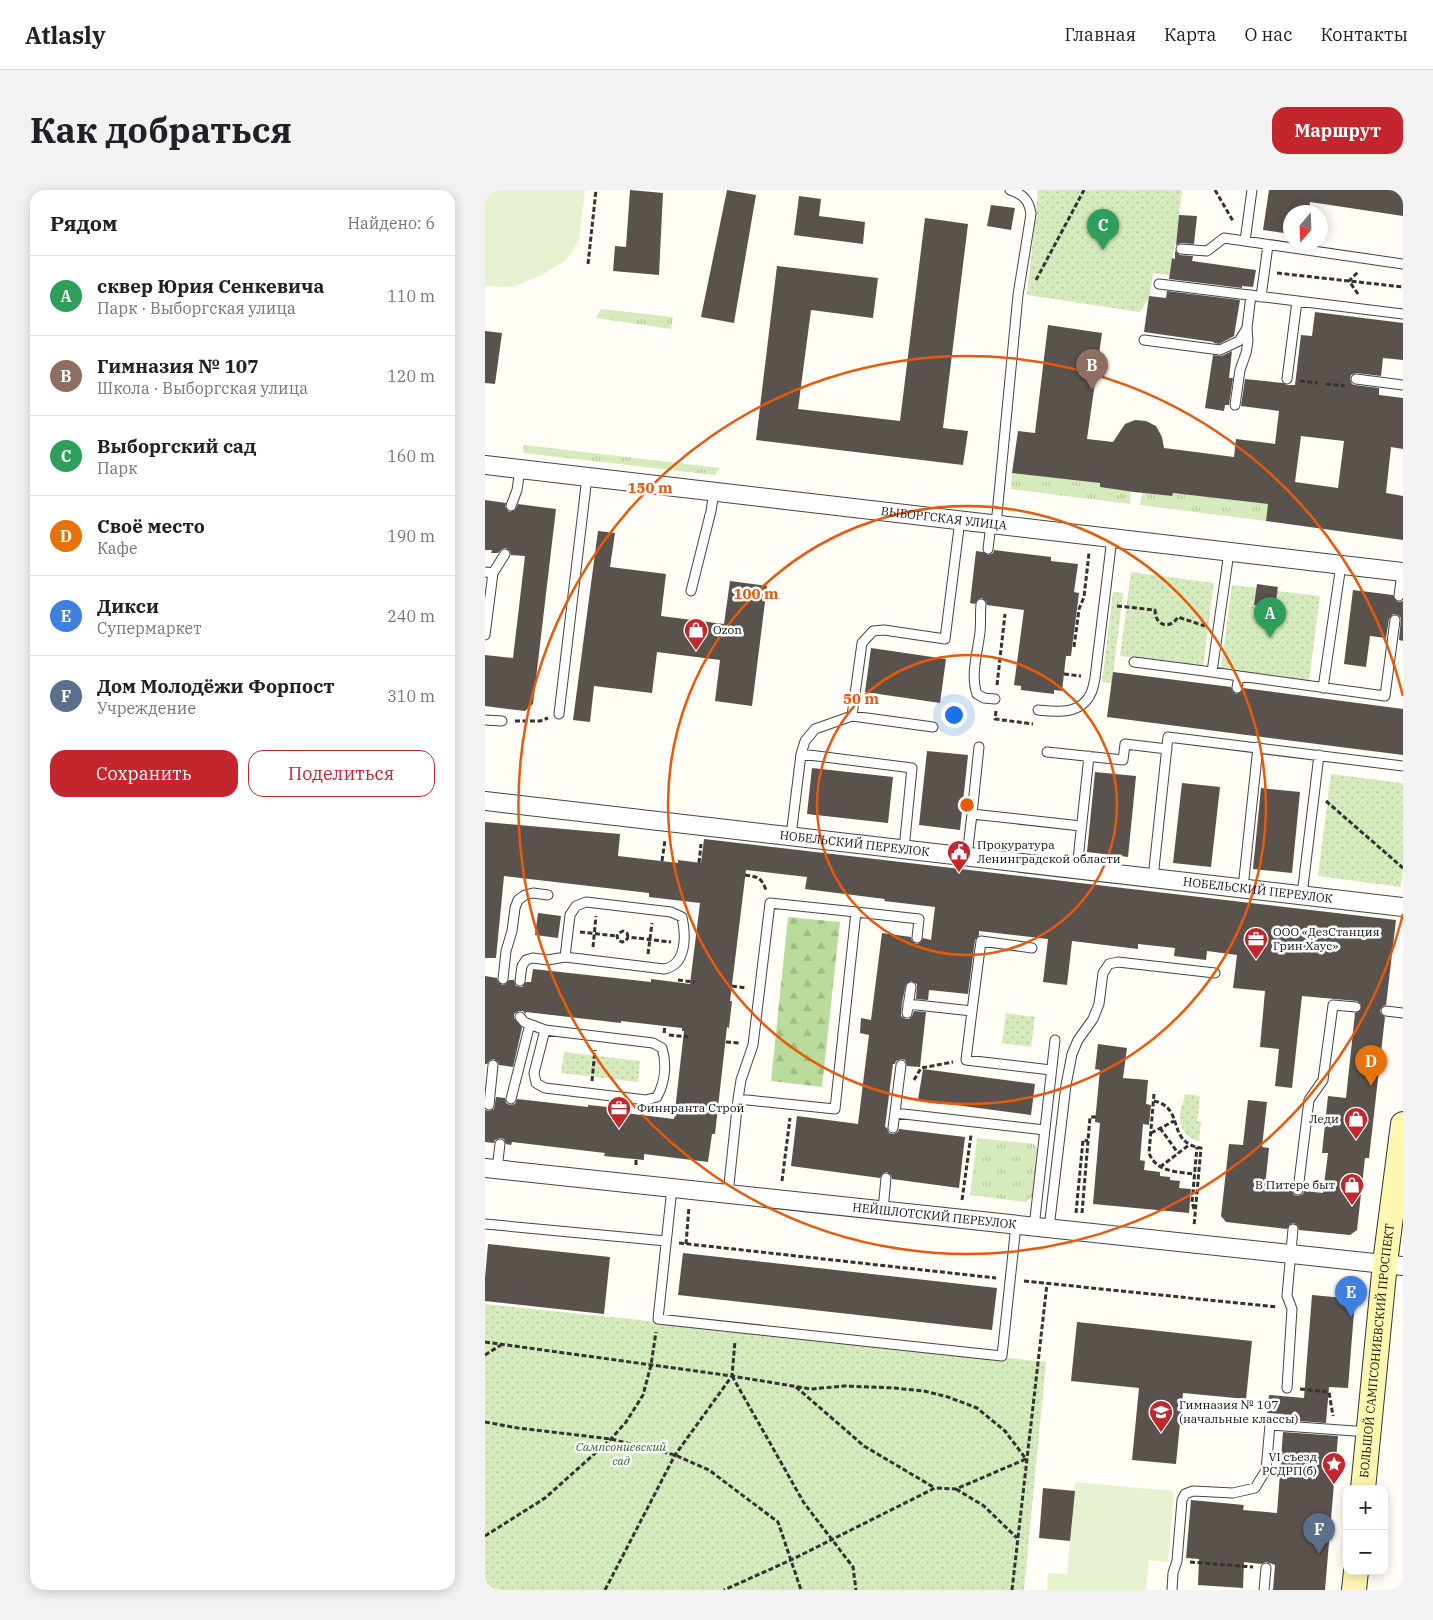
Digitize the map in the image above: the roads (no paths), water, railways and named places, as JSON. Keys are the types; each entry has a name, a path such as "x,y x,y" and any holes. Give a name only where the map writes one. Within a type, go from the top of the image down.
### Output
{"main road":[{"name":"БОЛЬШОЙ САМПСОНИЕВСКИЙ ПРОСПЕКТ","path":"1363,1485 1369,1432 1394,1265 1403,1124"},
{"path":"1354,1590 1356,1575"}],"street":[{"name":"ВЫБОРГСКАЯ УЛИЦА","path":"485,465 1402,572"},
{"name":"НОБЕЛЬСКИЙ ПЕРЕУЛОК","path":"485,801 1403,907"},
{"name":"НЕЙШЛОТСКИЙ ПЕРЕУЛОК","path":"491,1168 1394,1265"}],"lane":[{"path":"988,549 994,524 1018,295 1031,214 1029,203 1020,193 1010,190"},
{"path":"1245,241 1253,190"},
{"path":"1181,249 1207,251 1224,238 1403,264"},
{"path":"1144,340 1221,350 1239,340 1247,328 1264,272 1268,244"},
{"path":"1159,284 1403,314"},
{"path":"1287,379 1297,301"},
{"path":"1235,405 1240,370 1248,341 1247,328"},
{"path":"1356,379 1403,385"},
{"path":"511,506 517,490 520,469"},
{"path":"559,714 587,477"},
{"path":"691,591 714,492"},
{"path":"852,716 862,643 873,632 884,630 945,639 960,520"},
{"path":"1038,710 1059,712 1072,710 1084,704 1091,693 1095,678 1112,538"},
{"path":"1212,672 1229,552"},
{"path":"485,635 489,572 505,554"},
{"path":"1323,688 1341,565"},
{"path":"1399,596 1402,572"},
{"path":"981,604 981,629 974,684 977,694 985,698 995,699"},
{"path":"1134,662 1385,696 1395,620"},
{"path":"1237,688 1239,676"},
{"path":"791,836 801,754 805,741 815,729 852,716 933,727"},
{"path":"485,720 502,721"},
{"path":"1229,744 1231,733"},
{"path":"1153,878 1168,737 1403,766"},
{"path":"1047,752 1123,760 1125,744 1167,749"},
{"path":"1243,888 1258,747"},
{"path":"967,856 979,748"},
{"path":"801,754 912,768 904,850"},
{"path":"1302,895 1319,755"},
{"path":"1077,869 1089,756"},
{"path":"971,814 1081,826"},
{"path":"503,979 506,951 518,900 525,895 548,895"},
{"path":"521,981 522,966 526,960 533,958 548,960 565,958 665,969 671,968 678,963 681,956 684,928 682,917 671,912 587,902 576,906 570,915 565,958"},
{"path":"727,1194 741,1080 753,1045 770,902 919,919 917,938"},
{"path":"738,1099 835,1109 856,912"},
{"path":"1032,948 981,942 966,1060 1051,1070"},
{"path":"1042,1227 1072,1054 1078,1040 1093,1019 1099,1004 1103,973 1109,964 1118,962 1215,973"},
{"path":"911,987 908,1009 972,1011"},
{"path":"1298,1190 1309,1100 1323,1080 1333,1005 1356,1007"},
{"path":"1386,1011 1403,1012"},
{"path":"520,1018 524,1022 545,1030 653,1043 662,1048 665,1058 662,1087 657,1097 646,1100 590,1094 545,1088 536,1083 534,1073 545,1030"},
{"path":"511,1099 530,1024"},
{"path":"1042,1227 1045,1130 1055,1040"},
{"path":"489,1105 493,1065"},
{"path":"893,1128 901,1065"},
{"path":"895,1113 1045,1130"},
{"path":"491,1168 500,1144"},
{"path":"883,1210 886,1178"},
{"path":"672,1188 658,1319 1002,1356 1016,1224"},
{"path":"485,1224 666,1242"},
{"path":"1287,1388 1292,1309 1287,1296 1293,1229"},
{"path":"1172,1590 1173,1573 1177,1561 1182,1500 1185,1494 1193,1491 1233,1493 1255,1488 1266,1470 1270,1425 1369,1432"},
{"path":"1264,1590 1266,1568"}],"place":[{"name":"Выборгский сад","path":"1103,250"},
{"name":"Гимназия № 107","path":"1092,390"},
{"name":"сквер Юрия Сенкевича","path":"1270,638"},
{"name":"Ozon","path":"696,651"},
{"name":"Прокуратура Ленинградской области","path":"959,873"},
{"name":"ООО «ДезСтанция Грин Хаус»","path":"1256,960"},
{"name":"Своё место","path":"1371,1086"},
{"name":"Финнранта Строй","path":"619,1129"},
{"name":"Леди","path":"1356,1140"},
{"name":"В Питере быт","path":"1352,1206"},
{"name":"Дикси","path":"1351,1317"},
{"name":"Гимназия № 107 (начальные классы)","path":"1161,1433"},
{"name":"VI съезд РСДРП(б)","path":"1334,1485"},
{"name":"Дом Молодёжи Форпост","path":"1319,1554"}],"park label":[{"name":"Сампсониевский сад","path":"621,1454"}]}
